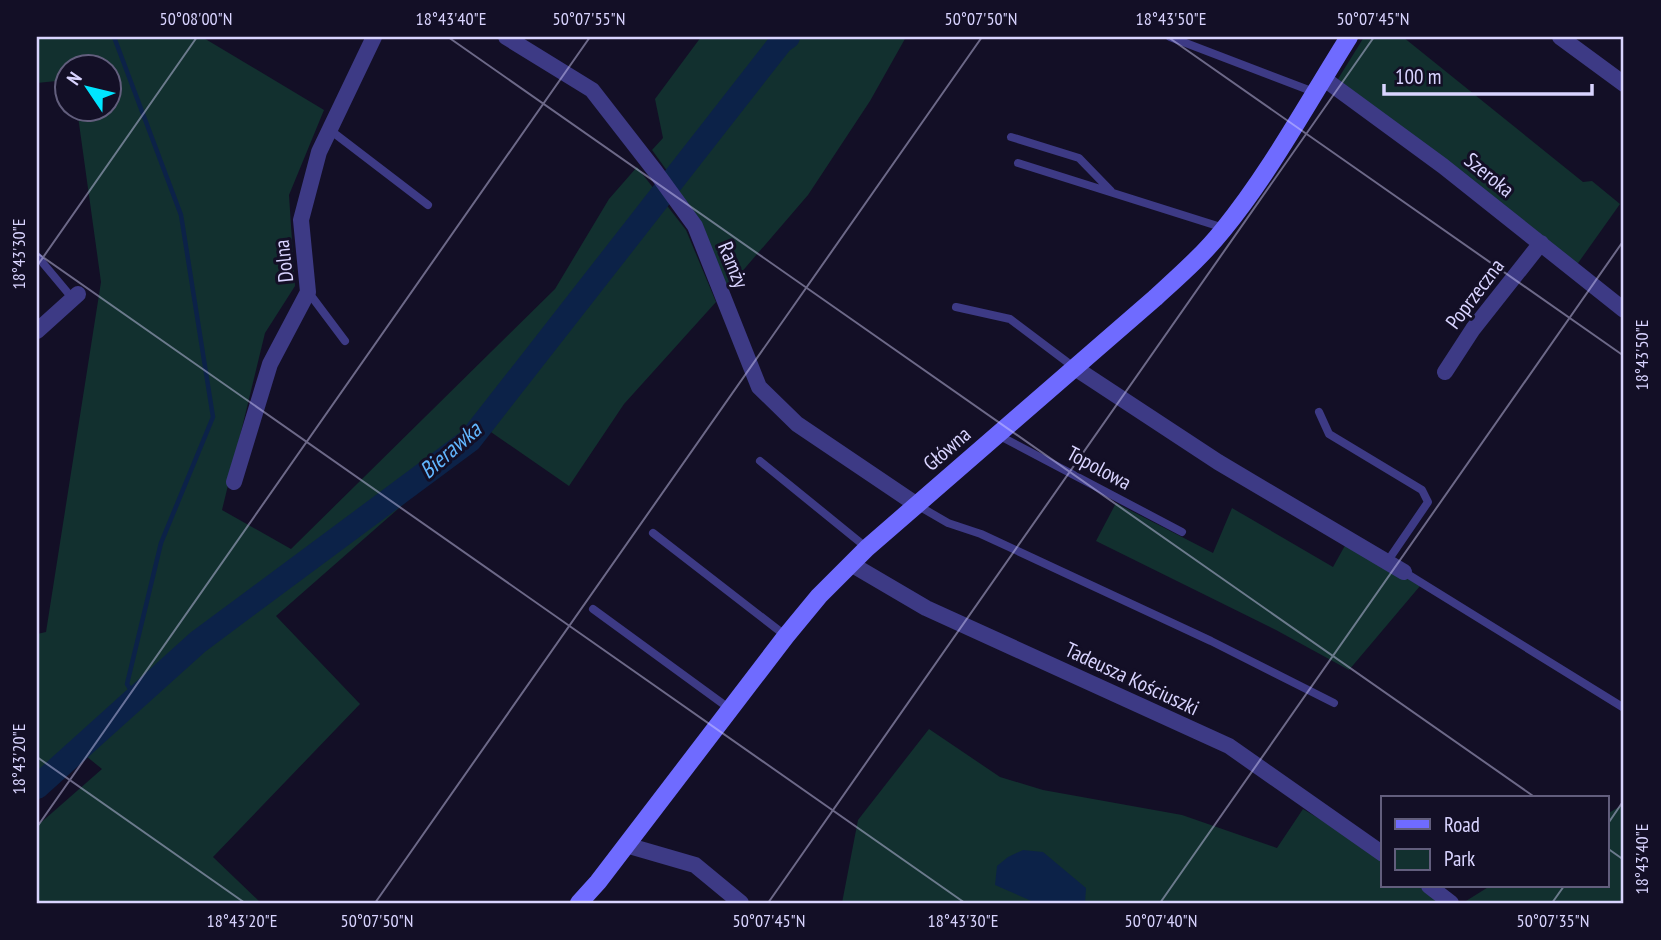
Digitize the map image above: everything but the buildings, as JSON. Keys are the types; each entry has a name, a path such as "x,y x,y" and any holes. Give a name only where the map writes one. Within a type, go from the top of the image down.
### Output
{"main road":[{"name":"Główna","path":"579,903 786,636 851,564 1201,255 1224,228 1276,155 1349,37"}],"street":[{"name":"Dolna","path":"234,482 270,364 308,292 301,220 319,152 374,37"},
{"name":"Ramży","path":"506,37 528,44 592,90 678,202 695,226 759,387 797,424 917,505"},
{"path":"1560,37 1624,84"},
{"name":"Szeroka","path":"1319,85 1443,166 1624,310"},
{"name":"Poprzeczna","path":"1446,372 1473,329 1541,243"},
{"path":"37,331 76,296"},
{"path":"1075,368 1219,462 1404,572"},
{"name":"Tadeusza Kościuszki","path":"851,564 926,608 1228,746 1381,853"},
{"path":"626,845 695,865 741,903"},
{"path":"1432,888 1451,903"}],"lane":[{"path":"1170,37 1319,85"},
{"path":"330,130 428,205"},
{"path":"1011,137 1079,158 1113,193"},
{"path":"1018,163 1224,228"},
{"path":"37,256 76,296"},
{"path":"308,292 345,341"},
{"path":"956,307 1010,319 1075,368"},
{"path":"1319,412 1329,434 1422,490 1427,502 1387,562"},
{"name":"Topolowa","path":"998,435 1182,532"},
{"path":"760,461 867,548"},
{"path":"917,505 948,523 981,534 1211,641 1334,703"},
{"path":"653,533 786,636"},
{"path":"1404,572 1624,708"},
{"path":"593,609 730,709"}],"green space":[{"path":"37,37 202,37 324,110 289,195 295,286 265,333 222,510 291,549 555,289 609,199 637,167 686,230 716,302 624,404 569,486 488,430 276,616 360,704 213,857 261,903 37,903 37,826 102,769 86,756 37,801 37,634 46,632 101,282 79,122 122,122 122,52 52,52 52,81 37,83"},
{"path":"701,37 779,37 673,179 652,150 663,138 655,99"},
{"path":"793,37 906,37 870,101 808,195 727,289 697,219 673,183 783,44"},
{"path":"1364,37 1403,37 1583,182 1592,181 1620,204 1576,266 1338,79"},
{"path":"1116,503 1213,553 1232,508 1333,567 1347,542 1420,586 1349,670 1276,630 1096,541"},
{"path":"929,729 1000,777 1043,790 1182,815 1277,848 1303,809 1381,856 1381,888 1433,888 1459,903 842,903 858,820"},
{"path":"1624,804 1624,903 1467,903 1466,901 1487,888 1608,888 1608,813"}],"water":[{"path":"1023,850 1043,852 1086,888 1085,903 1036,903 995,885 997,866"}],"waterway":[{"path":"114,37 181,215 213,417 161,543 127,684 136,698"},
{"name":"Bierawka","path":"37,787 198,642 470,440 781,42 788,37"}]}
